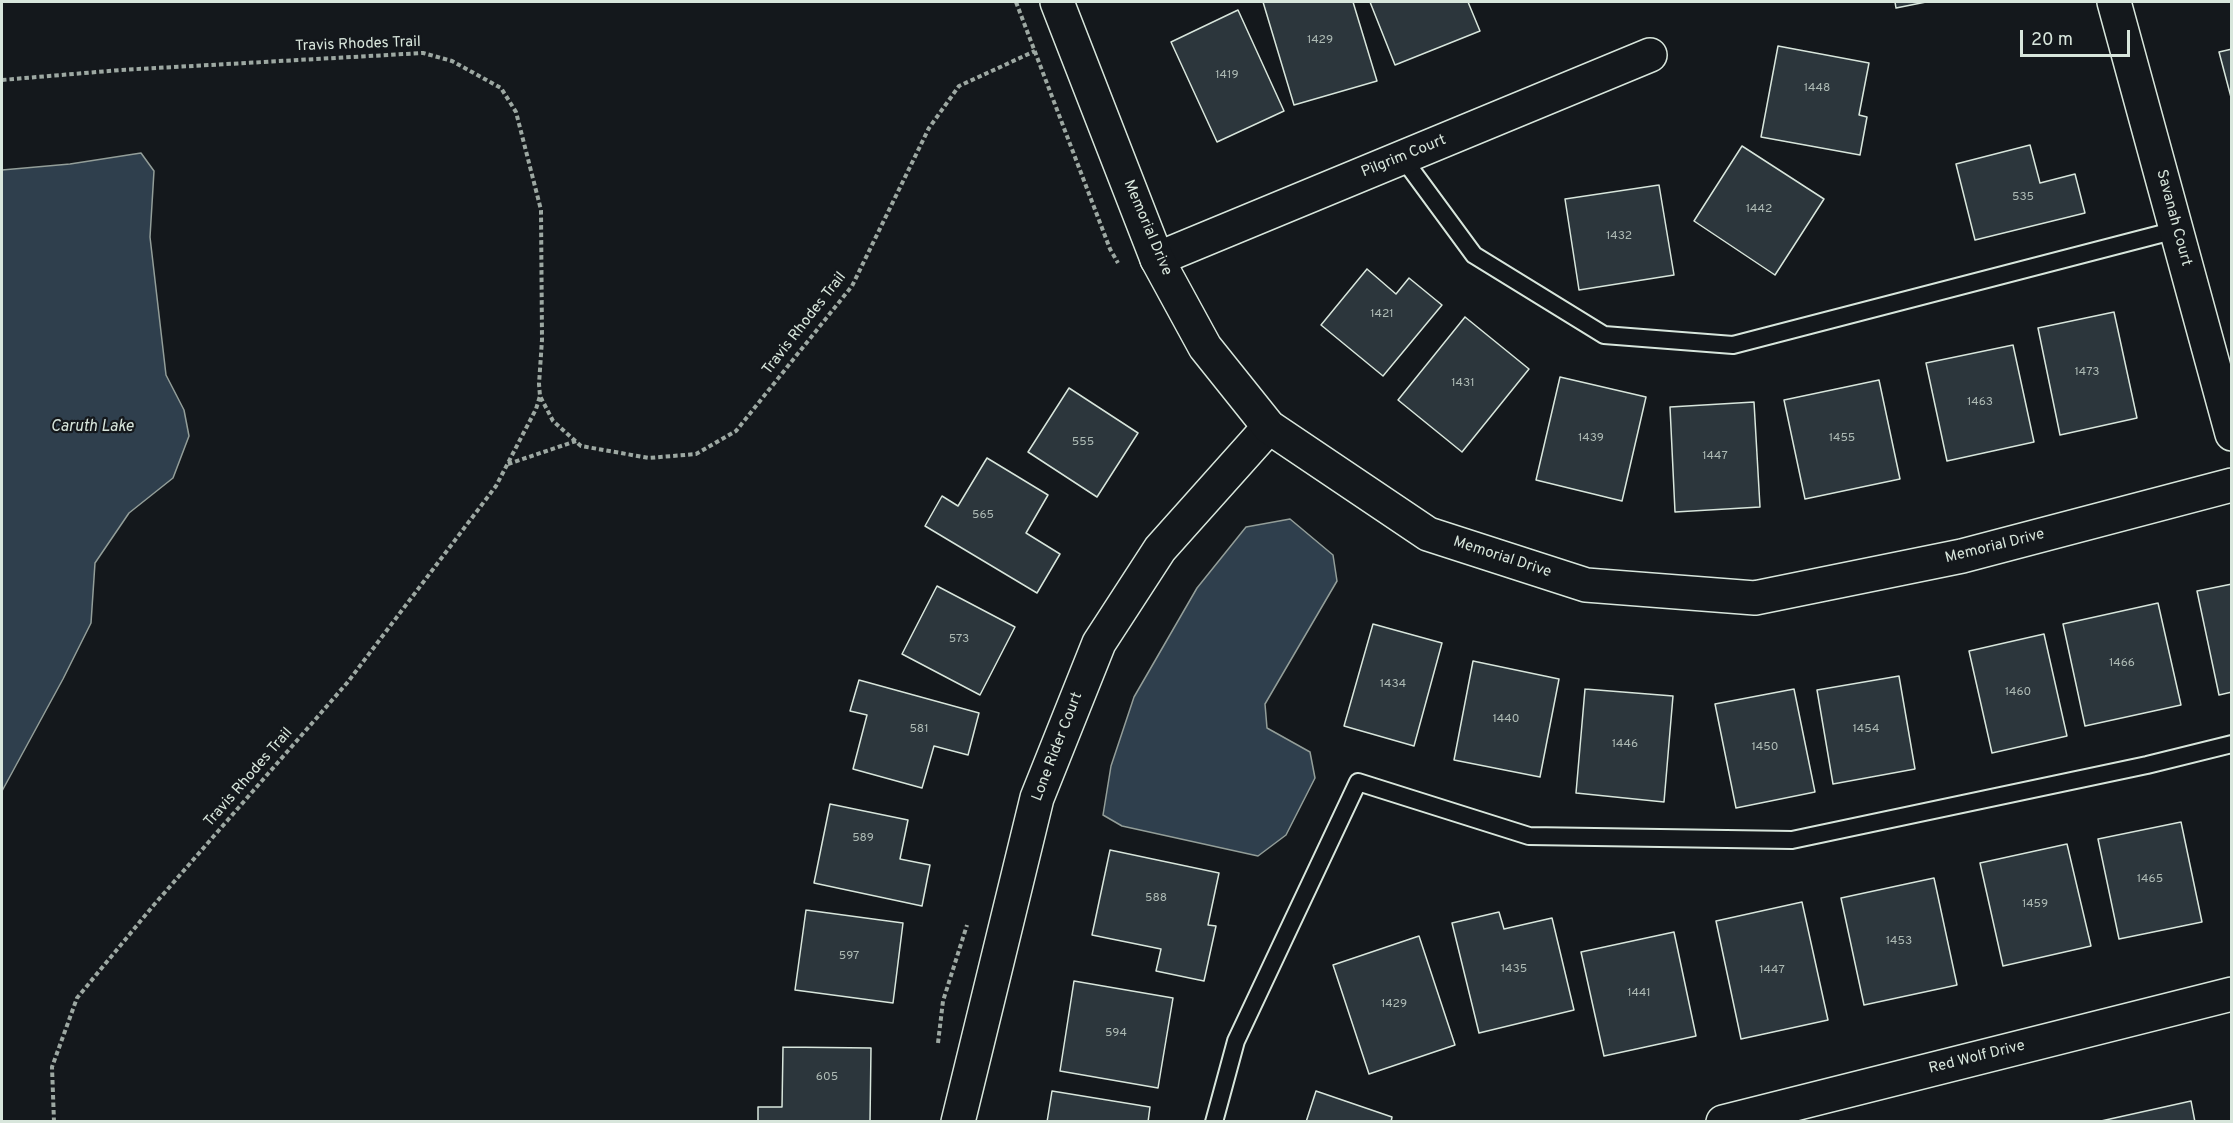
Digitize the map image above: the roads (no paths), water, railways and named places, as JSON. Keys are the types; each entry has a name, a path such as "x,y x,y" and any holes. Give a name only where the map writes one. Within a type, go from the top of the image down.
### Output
{"street":[{"name":"Memorial Drive","path":"1057,2 1157,259 1205,347 1269,427 1428,534 1586,585 1755,598 1962,556 2232,485"},
{"name":"Savanah Court","path":"2114,2 2232,434"},
{"name":"Pilgrim Court","path":"1157,259 1650,55"},
{"name":"Lone Rider Court","path":"958,1122 1037,798 1099,643 1160,549 1269,427"},
{"name":"Red Wolf Drive","path":"1723,1122 2232,994"}],"lane":[{"path":"1402,157 1474,255 1604,335 1733,345 2176,230"},
{"path":"1214,1122 1236,1041 1358,782 1529,836 1792,840 2232,744"}],"water":[{"name":"Caruth Lake","path":"141,153 154,171 150,237 166,375 184,410 189,436 173,478 129,513 95,563 91,623 2,791 2,170 70,164"},
{"path":"1290,519 1333,555 1337,581 1265,704 1267,728 1310,752 1315,778 1286,835 1258,856 1122,826 1103,815 1111,766 1134,697 1197,588 1246,527"}]}
